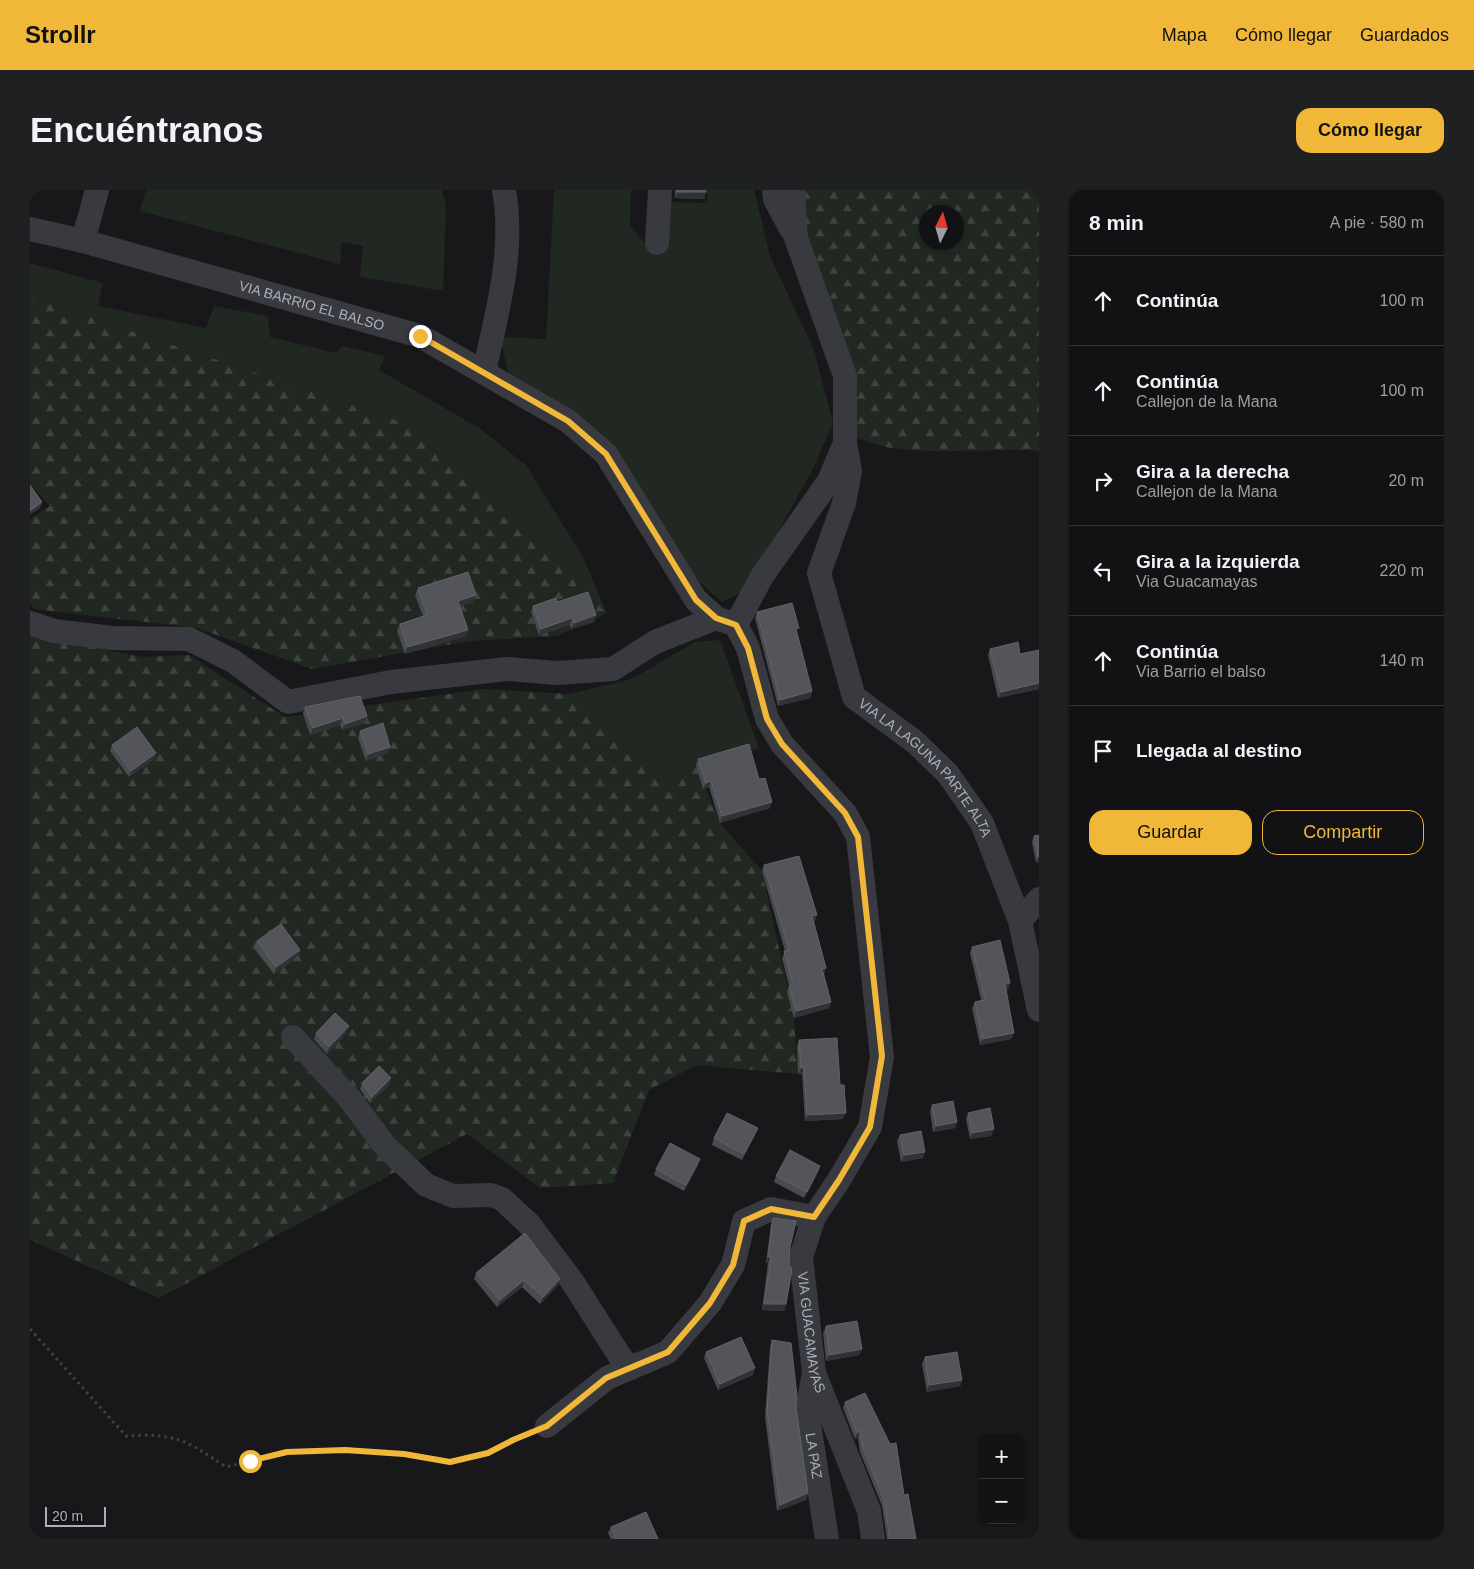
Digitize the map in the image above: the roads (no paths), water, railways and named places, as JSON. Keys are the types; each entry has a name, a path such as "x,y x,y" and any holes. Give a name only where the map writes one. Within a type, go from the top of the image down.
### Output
{"street":[{"path":"83,242 98,190"},
{"path":"484,372 506,265 508,213 504,190"},
{"path":"657,243 660,190"},
{"path":"30,623 54,631 112,638 189,638 232,661 288,702 391,682 507,669 557,673 613,670 655,642 726,622 762,576 829,481 845,443 845,376 796,238 775,199 774,190"},
{"path":"793,190 796,238"},
{"name":"VIA BARRIO EL BALSO","path":"30,229 420,336 484,372 568,421 606,454 696,600 726,622"},
{"name":"VIA LA LAGUNA PARTE ALTA","path":"845,443 850,471 844,503 818,573 854,697 915,742 948,774 982,823 1020,921 1039,1010"},
{"name":"VIA GUACAMAYAS","path":"726,622 748,648 767,719 782,744 845,813 858,837 882,1056 870,1127 839,1180 814,1217 801,1257 814,1373 869,1511 873,1539"},
{"path":"1020,921 1039,899"},
{"path":"293,1037 349,1098 385,1146 426,1185 453,1196 491,1195 502,1199 529,1224 572,1281 621,1358 631,1368"},
{"path":"547,1426 606,1378 668,1352 710,1303 733,1265 744,1221 771,1209 814,1217"},
{"name":"LA PAZ","path":"814,1373 807,1411 827,1539"}]}
